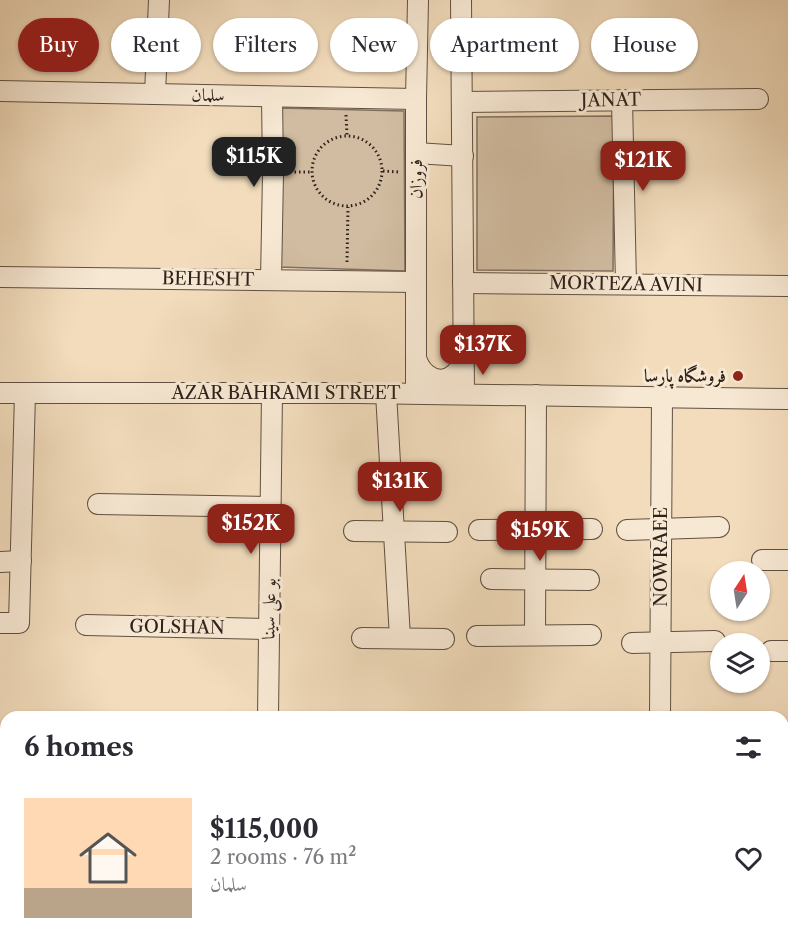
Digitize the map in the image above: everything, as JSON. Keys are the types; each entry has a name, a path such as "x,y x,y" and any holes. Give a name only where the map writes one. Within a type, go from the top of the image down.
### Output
{"street":[{"path":"155,94 159,0"},
{"name":"فروزان","path":"417,393 418,0"},
{"path":"461,0 464,394"},
{"name":"سلمان","path":"0,91 416,99"},
{"path":"271,280 272,97"},
{"name":"JANAT","path":"463,102 758,99"},
{"path":"622,100 626,284"},
{"path":"416,153 463,156"},
{"name":"BEHESHT","path":"0,277 416,282"},
{"name":"MORTEZA AVINI","path":"463,283 788,286"},
{"path":"416,358 423,372 436,380 452,377 462,365 464,357"},
{"name":"AZAR BAHRAMI STREET","path":"0,393 417,393 788,399"},
{"path":"0,623 20,623 26,393"},
{"name":"بو علی سینا","path":"268,711 272,393"},
{"path":"386,393 400,638"},
{"path":"535,635 536,395"},
{"name":"NOWRAEE","path":"660,711 662,397"},
{"path":"98,504 270,507"},
{"path":"627,530 719,526"},
{"path":"479,530 592,529"},
{"path":"354,531 447,532"},
{"path":"762,560 788,560"},
{"path":"0,562 21,561"},
{"path":"491,579 589,580"},
{"name":"GOLSHAN","path":"86,625 269,629"},
{"path":"477,636 591,635"},
{"path":"362,638 444,639"},
{"path":"632,643 710,641"}],"path":[{"path":"347,135 359,137 370,143 383,164 379,188 371,198 361,204 348,207 327,200 319,193 312,172 313,161 325,143 335,137 347,135"},
{"path":"383,171 404,172"},
{"path":"347,281 348,207"}],"shaded area":[{"path":"280,108 404,111 405,271 279,267"},
{"path":"614,116 613,271 477,270 477,117"}],"place":[{"name":"فروشگاه پارسا","path":"738,376"}]}
